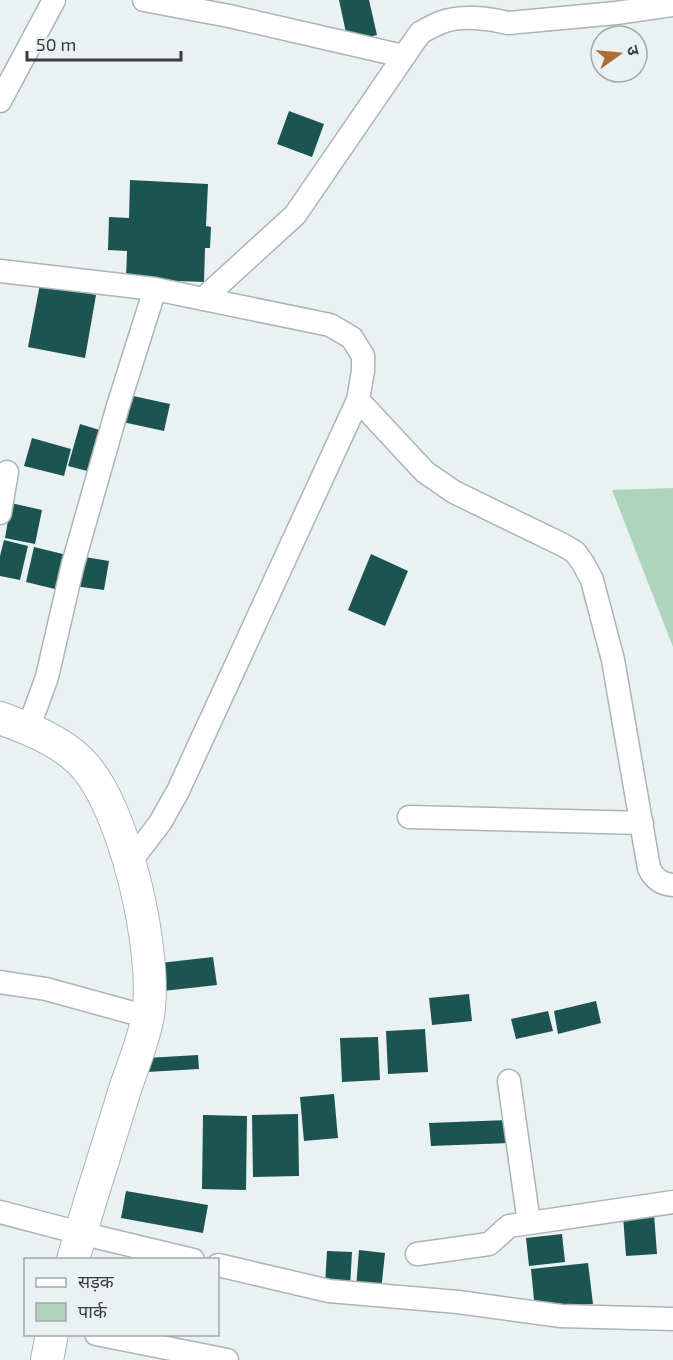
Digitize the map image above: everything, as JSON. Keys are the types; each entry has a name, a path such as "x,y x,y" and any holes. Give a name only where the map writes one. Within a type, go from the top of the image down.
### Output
{"street":[{"path":"0,101 54,0"},
{"path":"144,0 229,16 403,56"},
{"path":"203,299 296,215 420,33 443,21 492,19 508,23 616,14 673,5"},
{"path":"0,271 156,290 317,321 343,331 352,338 363,356 358,400 178,791 160,823 130,862"},
{"path":"77,1246 148,1017 150,964 130,862 96,778 79,759 14,723 47,677 73,564 118,406 156,290"},
{"path":"358,400 425,472 454,492 563,545 575,552 584,563 592,580 613,660 652,874 661,883 673,885"},
{"path":"0,513 8,472"},
{"path":"409,817 642,823"},
{"path":"0,982 46,989 148,1017"},
{"path":"509,1081 529,1223"},
{"path":"417,1254 489,1245 509,1226 673,1202"},
{"path":"0,1212 77,1246 176,1258"},
{"path":"219,1265 329,1291 458,1302 561,1316 673,1319"},
{"path":"47,1360 52,1336"},
{"path":"101,1336 227,1360"}],"green space":[{"path":"673,488 673,647 612,490"}],"building":[{"path":"339,0 369,0 377,35 348,42"},
{"path":"289,111 324,124 312,157 277,144"},
{"path":"130,180 208,184 206,226 211,227 210,248 205,248 204,282 126,279 127,251 108,250 109,217 129,218"},
{"path":"40,284 96,295 85,358 28,347"},
{"path":"124,394 170,404 164,431 118,421"},
{"path":"80,424 106,432 95,473 68,466"},
{"path":"32,438 71,449 64,476 24,466"},
{"path":"11,503 42,510 35,544 5,538"},
{"path":"4,540 28,546 20,580 0,576 0,556"},
{"path":"34,547 67,555 59,590 26,582"},
{"path":"371,554 408,571 385,626 348,610"},
{"path":"79,556 109,561 104,590 74,586"},
{"path":"213,957 217,985 163,991 160,963"},
{"path":"469,994 472,1021 432,1025 429,998"},
{"path":"596,1001 601,1023 558,1034 554,1011"},
{"path":"548,1011 553,1031 516,1039 511,1019"},
{"path":"425,1029 428,1072 388,1074 386,1031"},
{"path":"378,1037 380,1080 342,1082 340,1038"},
{"path":"198,1055 199,1069 147,1072 146,1058"},
{"path":"334,1094 338,1138 304,1141 300,1097"},
{"path":"298,1114 299,1176 253,1177 252,1115"},
{"path":"203,1115 247,1116 246,1190 202,1189"},
{"path":"508,1120 509,1143 431,1146 429,1123"},
{"path":"126,1191 208,1205 203,1233 121,1218"},
{"path":"654,1214 657,1254 626,1256 623,1216"},
{"path":"562,1234 565,1262 529,1266 526,1238"},
{"path":"359,1250 385,1253 381,1291 356,1288"},
{"path":"327,1251 352,1252 350,1287 325,1285"},
{"path":"588,1263 593,1304 535,1310 531,1269"}]}
